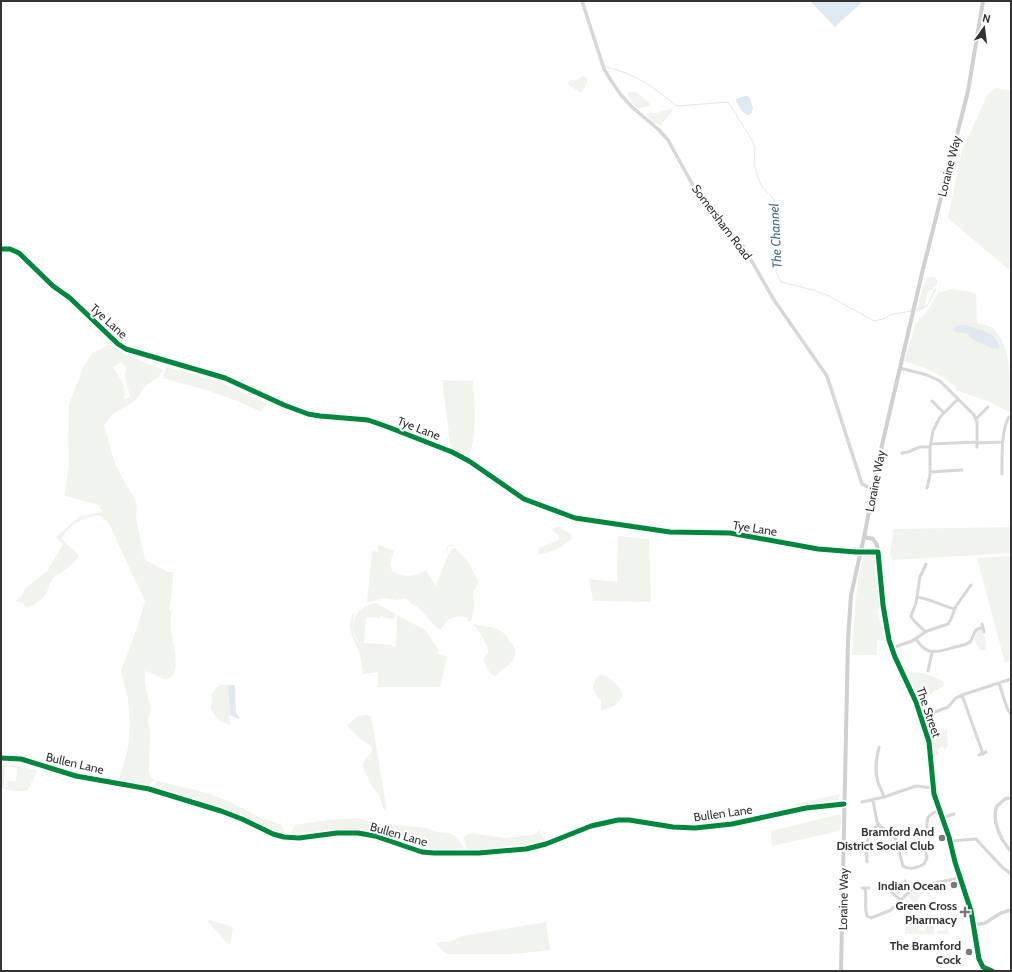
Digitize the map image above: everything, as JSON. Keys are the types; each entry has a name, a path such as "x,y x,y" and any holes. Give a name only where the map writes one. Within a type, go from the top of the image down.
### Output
{"main road":[{"name":"Loraine Way","path":"841,971 848,640 851,595 874,490 882,445 968,91 983,1"},
{"name":"The Street","path":"864,537 874,539 877,545 887,630 892,648 922,717 931,752 933,788 971,911 977,952 984,970"},
{"path":"984,970 992,971"}],"street":[{"name":"Somersham Road","path":"582,1 604,69 612,82 633,108 658,129 668,140 700,198 743,246 774,300 827,376 862,484 874,490"},
{"name":"Tye Lane","path":"1,249 10,248 19,253 53,286 70,298 118,344 126,349 225,378 284,405 308,414 368,420 388,427 452,452 469,461 524,499 575,518 670,532 730,533 818,549 861,552"},
{"path":"900,368 934,378 943,384 976,419 977,444"},
{"path":"927,488 930,472 932,434 935,426 944,413 958,399"},
{"path":"932,402 944,413"},
{"path":"976,419 988,407"},
{"path":"1002,474 1004,428 1009,417"},
{"path":"1000,427 1004,428"},
{"path":"902,453 931,446 1003,442"},
{"path":"930,472 962,470"},
{"path":"925,632 912,617 920,577 926,564"},
{"path":"892,648 916,639 925,632 948,624 952,619 954,609 971,585"},
{"path":"917,597 927,598 954,609"},
{"path":"916,639 924,648 932,652 938,652 967,644 971,640 976,630 982,626 984,632"},
{"path":"928,671 932,652"},
{"path":"922,717 950,706 956,698 962,695 1011,679"},
{"path":"999,683 1007,710 1011,714"},
{"path":"962,695 983,754"},
{"path":"879,747 876,760 876,772 884,797"},
{"name":"Bullen Lane","path":"1,758 21,759 70,774 149,789 227,813 273,834 284,837 299,838 337,833 358,833 375,836 422,852 434,853 479,853 526,849 546,844 591,826 618,820 629,820 673,827 696,828 732,824 799,809 844,804"},
{"path":"862,802 884,797 914,786 933,788"},
{"path":"1011,798 1006,799 997,806 994,818 1004,841 1011,851"},
{"path":"872,800 879,824 892,834 896,840 901,864 904,867 919,867 924,864 927,858 925,848"},
{"path":"921,833 927,830 926,822 930,815 939,810"},
{"path":"942,818 954,814"},
{"path":"921,824 926,822"},
{"path":"867,862 866,845 868,837 879,824"},
{"path":"950,841 976,839 1002,867 1011,874"},
{"path":"865,888 865,911 869,918 891,910 911,889 920,885 939,883 960,878"},
{"path":"905,882 911,889"},
{"path":"890,886 892,894 901,900"},
{"path":"974,925 986,923 1001,913 1011,910"}],"shaded area":[{"path":"810,1 863,1 835,27"},
{"path":"582,76 587,78 587,82 582,92 580,92 568,83 571,80 578,80"},
{"path":"996,88 1011,91 1011,269 1008,269 948,218 962,150 988,94"},
{"path":"629,92 636,92 650,104 649,106 638,108 627,95"},
{"path":"745,96 750,98 753,109 751,114 747,115 742,111 736,101 736,99"},
{"path":"671,109 672,111 661,126 653,122 646,115 648,113 656,113"},
{"path":"928,278 936,278 937,285 928,291 924,309 919,311 918,307 923,285"},
{"path":"950,289 968,291 976,294 977,323 992,328 999,335 1007,355 1009,367 1011,413 990,402 956,390 956,387 937,374 904,361 916,323 926,313 938,293"},
{"path":"963,325 980,329 991,335 998,343 999,349 992,348 972,339 968,334 955,332 954,327"},
{"path":"111,345 124,354 163,370 158,378 146,385 135,401 114,413 104,425 115,464 137,504 136,519 145,560 168,572 173,572 169,610 171,610 171,629 176,667 171,677 166,679 145,671 145,684 151,709 148,721 150,733 149,770 150,776 154,780 146,788 119,781 128,748 130,726 128,699 121,671 145,601 108,522 99,515 88,517 73,525 62,538 79,557 70,566 53,578 46,595 34,605 26,608 23,603 15,601 22,595 26,588 48,570 63,544 56,537 80,516 103,512 99,505 65,496 69,462 69,404 84,366 92,353","holes":["121,362 126,368 125,376 130,397 124,399 124,388 114,367"]},
{"path":"166,367 219,382 267,403 261,412 201,388 163,378"},
{"path":"442,380 473,381 475,410 474,430 472,449 469,458 451,450"},
{"path":"558,527 570,533 572,539 558,549 538,555 539,548 559,540 559,536 552,529"},
{"path":"1011,527 1011,553 893,560 890,554 894,529"},
{"path":"618,536 649,539 651,602 593,601 589,579 617,582"},
{"path":"377,544 394,551 390,563 392,571 409,576 417,575 426,571 436,586 448,555 446,552 447,546 453,544 454,546 448,547 447,553 450,554 451,549 455,548 467,560 479,582 473,592 474,610 471,622 467,621 467,617 458,616 448,620 441,630 437,628 417,606 413,605 407,599 404,598 397,600 382,598 367,603 372,551 378,552"},
{"path":"865,553 876,553 880,596 877,614 879,616 880,623 884,627 886,641 877,640 877,655 852,655 855,605 859,573"},
{"path":"1011,556 1011,660 1005,663 977,558"},
{"path":"375,603 396,614 394,619 380,616 380,618 366,617 364,643 396,646 397,615 425,630 439,650 437,654 447,657 440,687 378,687 378,672 363,674 360,653 351,632 350,621 355,612 353,627 355,617 361,609"},
{"path":"472,623 499,630 511,642 514,648 515,653 512,661 495,676 490,673 485,664 484,658 488,653 488,647"},
{"path":"981,630 984,635 986,650 980,650 974,640 977,632"},
{"path":"905,672 924,673 943,681 944,686 920,702"},
{"path":"600,674 614,682 619,687 621,692 621,697 618,702 603,710 601,710 601,699 599,699 593,688 595,680"},
{"path":"221,685 228,685 230,725 218,720 211,709 212,694 215,689"},
{"path":"228,685 234,685 235,687 236,713 240,718 238,719 230,715"},
{"path":"365,715 371,716 387,812 379,795 372,786 363,766 364,761 373,750 370,745 361,740 347,725 357,717"},
{"path":"932,716 937,729 942,732 947,730 948,746 939,759 945,749 941,746 937,751 939,753 934,758 933,742 926,718"},
{"path":"1,765 5,765 4,788 1,787"},
{"path":"7,765 36,770 37,772 27,791 14,791 4,788 8,787 7,781 16,782 17,768"},
{"path":"158,781 207,793 230,802 260,817 282,825 285,834 266,829 226,811 150,789"},
{"path":"840,794 837,803 807,805 791,809 795,804"},
{"path":"840,814 840,831 772,846 771,831"},
{"path":"357,818 381,824 392,840 352,830 291,836 294,825 327,820"},
{"path":"388,824 426,828 438,832 449,833 456,836 465,851 456,852 423,849 410,842 399,840"},
{"path":"540,830 540,833 545,841 531,846 467,851 464,837 470,833 504,838 533,835"},
{"path":"922,886 927,886 926,888 922,887 920,897 918,897 920,912 915,912 913,902 908,896 914,889"},
{"path":"906,899 910,901 912,907 911,909 906,909 906,915 920,915 920,917 912,917 913,925 916,925 916,923 919,924 919,930 925,931 926,924 934,925 935,918 928,917 928,914 931,916 936,915 938,916 936,917 935,924 937,926 934,926 934,933 937,933 937,931 943,931 946,928 946,924 949,934 905,934"},
{"path":"209,920 233,927 230,946 208,922"},
{"path":"546,922 550,950 515,954 446,954 435,942 449,942 462,936"}],"waterway":[{"name":"The Channel","path":"606,67 636,77 677,106 728,102 755,147 754,164 758,178 763,188 774,199 776,212 776,272 781,282 813,290 829,296 874,321 883,319 893,314 912,311"},
{"name":"The Channel","path":"915,310 927,306 935,290"}],"cycle path":[{"path":"1,249 10,249 19,253 53,286 70,298 118,344 126,349 225,378 284,405 308,414 368,420 388,427 452,452 469,461 524,499 575,518 670,532 730,533 818,549 878,552 883,605 889,640 895,657 916,702 929,742 934,794 949,837 955,862 971,911 979,959 983,967 992,971"},
{"path":"1,758 21,759 76,776 149,789 221,811 273,834 284,837 299,838 337,833 358,833 375,836 422,852 434,853 479,853 526,849 546,844 591,826 618,820 629,820 673,827 695,828 732,824 806,808 844,804"}],"place":[{"name":"Bramford And District Social Club","path":"942,838"},
{"name":"Indian Ocean","path":"954,885"},
{"name":"Green Cross Pharmacy","path":"965,912"},
{"name":"The Bramford Cock","path":"969,952"}]}
